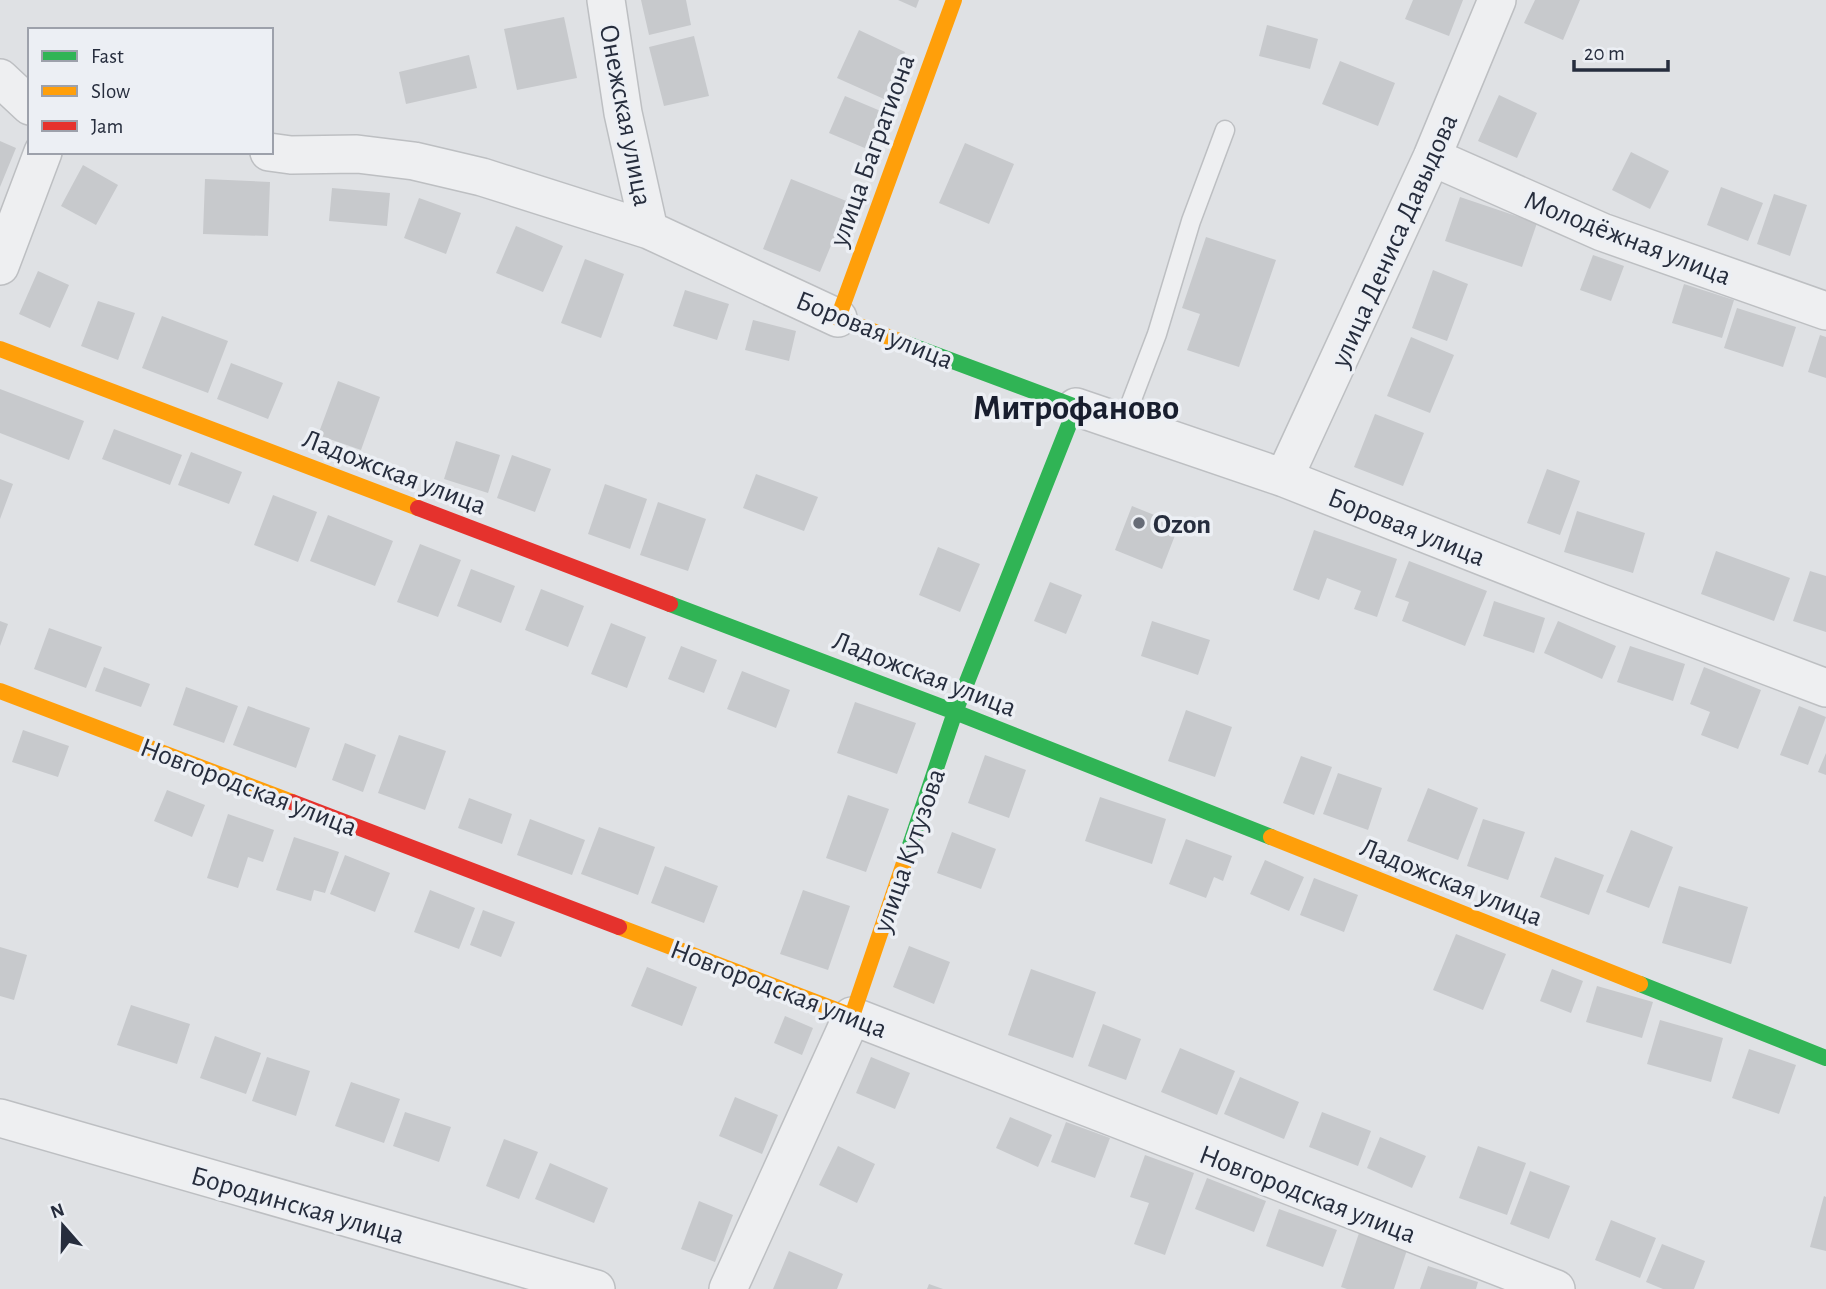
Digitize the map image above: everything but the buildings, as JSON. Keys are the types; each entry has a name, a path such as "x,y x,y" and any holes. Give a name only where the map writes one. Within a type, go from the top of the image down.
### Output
{"street":[{"name":"Онежская улица","path":"606,0 622,113 649,230"},
{"name":"улица Багратиона","path":"838,318 954,0"},
{"name":"улица Дениса Давыдова","path":"1284,478 1432,157 1497,0"},
{"path":"0,78 28,104"},
{"path":"0,116 28,123"},
{"name":"Боровая улица","path":"273,153 291,155 357,154 414,161 482,177 649,230 838,318 1076,407 1284,478 1826,688"},
{"path":"0,266 42,154"},
{"name":"Молодёжная улица","path":"1432,157 1602,232 1826,311"},
{"name":"Ладожская улица","path":"0,349 955,712 1826,1058"},
{"name":"улица Кутузова","path":"728,1289 852,1016 955,712 1076,407"},
{"name":"Новгородская улица","path":"0,691 852,1016 1556,1289"},
{"name":"Бородинская улица","path":"0,1118 596,1289"}],"lane":[{"path":"1123,423 1157,334 1191,221 1225,130"}],"traffic: fast":[{"path":"904,863 955,712 1076,407 907,344"},
{"path":"670,604 955,712 1271,837"},
{"path":"1640,984 1826,1058"}],"traffic: slow":[{"path":"907,344 838,318 954,0"},
{"path":"0,349 418,508"},
{"path":"0,691 292,802"},
{"path":"1271,837 1640,984"},
{"path":"619,927 852,1016 904,863"}],"traffic: jam":[{"path":"418,508 670,604"},
{"path":"292,802 619,927"}],"place":[{"name":"Ozon","path":"1139,523"}],"district":[{"name":"Митрофаново","path":"1076,407"}]}
